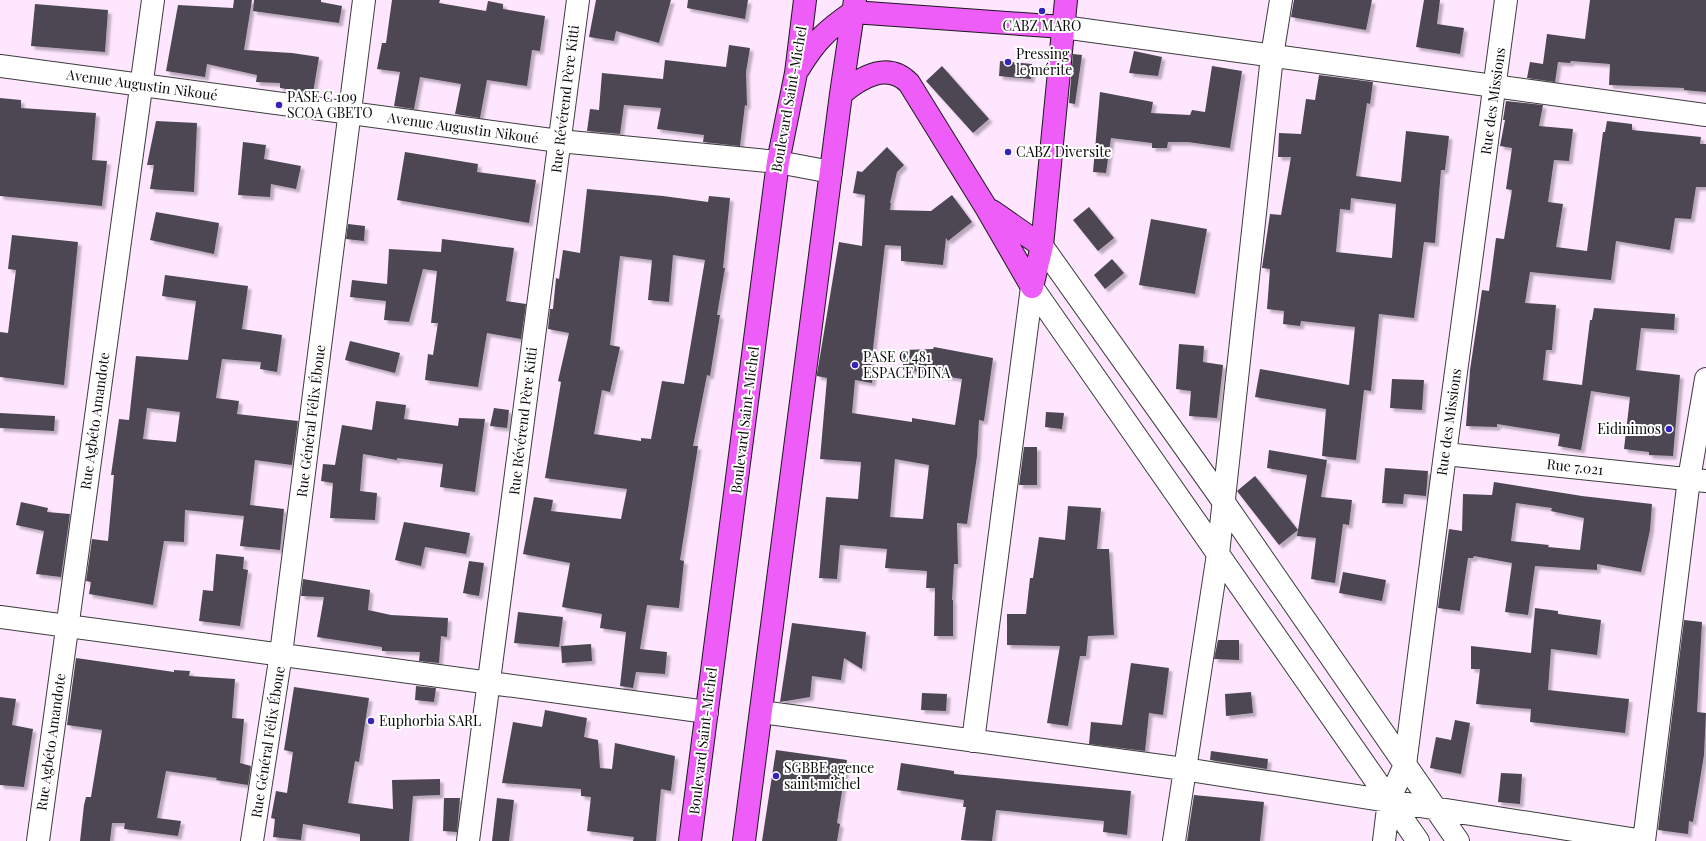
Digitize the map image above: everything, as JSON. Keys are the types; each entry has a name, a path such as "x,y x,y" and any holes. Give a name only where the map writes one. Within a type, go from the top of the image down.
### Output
{"main road":[{"name":"Boulevard Saint-Michel","path":"690,841 708,712 778,162 796,73 805,0"},
{"path":"1032,287 1042,246 1062,27 1066,0"},
{"path":"744,841 841,94 854,6"},
{"path":"796,73 812,46 828,29 854,6 1062,27"},
{"path":"841,94 864,76 879,72 895,73 902,76 908,83 987,208 1032,287"},
{"path":"987,208 1042,246"}],"street":[{"name":"Rue Agbéto Amandote","path":"38,841 153,0"},
{"name":"Rue Général Félix Éboue","path":"252,841 281,654 364,0"},
{"name":"Rue Révérend Père Kitti","path":"468,841 578,0"},
{"path":"1174,841 1218,554 1272,56 1281,0"},
{"name":"Rue des Missions","path":"1384,841 1389,800 1405,764 1506,0"},
{"path":"1062,27 1706,115"},
{"name":"Avenue Augustin Nikoué","path":"0,66 559,141 778,162 831,172"},
{"path":"1042,246 1223,501 1458,841"},
{"path":"973,741 1032,287"},
{"path":"1032,287 1418,841"},
{"path":"761,712 1184,769 1644,841 1697,480 1706,379"},
{"name":"Rue 7.021","path":"1445,454 1697,480"},
{"path":"0,617 708,712"}],"building":[{"path":"234,0 252,0 244,50 292,53 319,57 313,93 280,88 280,83 256,82 257,75 207,64 205,77 166,71 178,5 233,8"},
{"path":"254,0 321,0 321,2 342,6 339,23 253,11"},
{"path":"392,0 440,0 439,3 486,11 488,1 503,4 503,9 545,16 540,51 532,50 527,86 487,80 480,118 455,114 461,84 420,77 414,109 394,106 400,72 377,69 382,43 386,43"},
{"path":"596,0 671,0 659,43 616,31 614,41 589,37"},
{"path":"688,0 748,0 745,19 687,8"},
{"path":"1294,0 1372,0 1366,30 1291,17"},
{"path":"1424,0 1440,0 1437,24 1464,28 1460,54 1416,47"},
{"path":"1590,0 1706,0 1706,92 1684,90 1684,88 1609,85 1610,64 1571,61 1570,63 1558,62 1555,82 1527,78 1530,62 1543,64 1547,34 1585,39"},
{"path":"35,4 108,10 105,52 31,46"},
{"path":"729,45 750,48 746,72 747,106 745,105 740,146 703,142 704,135 657,129 661,108 624,105 620,134 587,131 590,109 599,110 602,73 663,79 665,60 726,67"},
{"path":"1134,51 1162,57 1158,76 1129,73"},
{"path":"1073,54 1082,55 1075,104 1069,103"},
{"path":"1000,61 1032,64 1031,79 999,76"},
{"path":"942,66 989,119 973,133 926,81"},
{"path":"1212,66 1242,71 1230,148 1188,142 1168,142 1167,148 1152,148 1152,143 1111,138 1106,173 1093,172 1100,92 1153,102 1151,113 1190,115 1192,110 1205,112"},
{"path":"1319,75 1373,82 1370,104 1367,103 1356,176 1401,182 1406,131 1449,136 1445,170 1441,170 1435,243 1424,242 1414,318 1379,314 1371,391 1364,390 1356,460 1322,456 1326,409 1255,397 1260,369 1349,385 1355,327 1301,321 1300,326 1283,324 1284,311 1267,309 1270,269 1262,268 1270,214 1281,215 1291,157 1278,157 1279,133 1301,134 1306,99 1315,100","holes":["1351,198 1396,204 1392,258 1336,252 1340,209 1350,210"]},
{"path":"0,98 21,100 21,108 96,113 92,160 107,161 102,206 0,196"},
{"path":"1506,101 1543,105 1539,126 1573,129 1569,161 1554,160 1548,202 1563,204 1556,247 1587,251 1603,132 1605,132 1607,121 1632,124 1632,130 1701,137 1700,144 1706,144 1706,187 1696,187 1691,219 1675,218 1670,250 1616,241 1611,280 1530,272 1525,303 1556,305 1552,350 1546,350 1543,380 1582,385 1590,320 1592,320 1594,308 1675,314 1674,330 1641,328 1636,370 1680,375 1673,456 1649,455 1649,452 1624,449 1630,397 1591,391 1581,450 1558,446 1560,434 1497,424 1497,427 1466,426 1470,370 1482,290 1489,291 1496,238 1504,239 1512,190 1506,189 1512,148 1500,146 1505,120 1503,120"},
{"path":"156,121 197,123 194,192 150,189 154,165 147,165"},
{"path":"243,142 266,145 264,159 301,166 296,189 271,184 270,197 238,195"},
{"path":"887,147 904,165 897,172 890,203 890,210 931,211 952,195 972,222 948,241 946,238 943,265 901,261 901,246 885,245 871,366 874,366 872,383 855,380 852,413 912,422 912,418 955,425 962,379 915,371 903,371 903,350 933,349 934,347 993,358 984,421 979,420 977,456 967,524 957,523 958,564 954,564 952,600 953,636 934,636 935,588 926,588 927,571 885,568 887,549 840,545 837,579 819,578 826,497 858,499 861,462 820,459 827,378 817,376 817,374 839,242 862,246 865,195 853,193 857,171 862,172","holes":["895,459 929,465 923,519 890,517"]},
{"path":"405,152 478,164 477,172 536,180 529,223 397,200"},
{"path":"587,189 708,202 709,196 730,198 723,268 725,268 717,315 720,315 710,376 707,375 693,446 698,446 680,560 684,561 679,608 647,605 640,649 667,652 665,674 636,672 633,688 620,686 626,632 600,628 602,614 562,607 570,563 523,554 534,497 553,500 551,511 621,519 627,489 545,478 561,382 558,381 569,333 548,329 550,309 553,309 556,278 559,279 563,250 580,253","holes":["673,255 705,260 684,384 662,381 651,439 641,438 641,441 594,434 602,390 610,392 620,347 610,345 620,256 652,260 648,300 669,302"]},
{"path":"1089,207 1114,238 1098,251 1073,220"},
{"path":"156,212 219,223 214,254 150,240"},
{"path":"1151,219 1207,229 1195,294 1139,285"},
{"path":"348,224 365,226 364,241 346,239"},
{"path":"12,235 78,242 64,385 0,377 0,332 8,333 16,270 8,269"},
{"path":"442,239 514,248 506,301 526,304 521,339 487,333 478,387 425,380 428,354 433,355 438,323 431,323 437,271 423,269 409,322 384,320 386,301 350,297 352,280 387,284 389,249 441,252"},
{"path":"1112,259 1124,273 1105,289 1094,275"},
{"path":"165,275 248,286 242,329 282,335 277,372 260,369 261,362 222,359 216,398 239,401 237,414 298,421 292,465 255,460 250,505 284,509 280,550 240,546 244,516 185,510 184,542 164,541 153,605 89,594 91,582 86,581 92,539 108,541 114,475 111,475 119,419 129,420 136,356 188,360 196,301 162,296","holes":["147,408 180,412 176,442 143,439"]},
{"path":"350,341 400,353 395,373 345,360"},
{"path":"1179,344 1204,346 1203,362 1223,365 1217,418 1189,416 1191,391 1176,389"},
{"path":"1392,379 1424,380 1422,410 1390,408"},
{"path":"376,401 406,405 404,419 458,426 459,418 485,419 475,492 440,487 443,464 397,458 397,460 363,454 360,491 377,493 375,520 330,518 333,483 321,481 323,464 335,465 342,425 372,430"},
{"path":"494,408 509,410 507,428 490,426"},
{"path":"1046,412 1064,413 1062,429 1045,427"},
{"path":"0,413 55,416 54,431 0,428"},
{"path":"1024,447 1037,447 1037,485 1019,485"},
{"path":"1269,450 1327,460 1321,497 1352,500 1349,525 1343,524 1335,583 1311,579 1316,538 1297,536 1307,475 1267,468"},
{"path":"1385,468 1428,471 1426,496 1404,494 1403,504 1382,503"},
{"path":"1255,476 1298,530 1279,545 1237,491"},
{"path":"1494,482 1582,496 1652,504 1650,530 1641,572 1597,564 1597,570 1535,566 1528,615 1505,612 1512,563 1474,556 1473,558 1468,558 1460,611 1438,608 1449,529 1462,531 1463,494 1492,495","holes":["1516,503 1552,508 1551,511 1584,518 1580,550 1511,541"]},
{"path":"21,502 48,508 47,512 70,514 61,577 36,574 44,531 16,525"},
{"path":"1068,506 1101,508 1097,549 1109,549 1114,635 1088,636 1086,656 1080,656 1068,726 1047,723 1060,646 1007,645 1007,614 1026,614 1030,578 1033,578 1039,537 1065,540"},
{"path":"404,522 470,533 466,554 425,547 421,566 395,560"},
{"path":"216,554 244,557 243,569 248,570 240,626 199,621 203,590 213,591"},
{"path":"469,561 484,563 479,596 463,593"},
{"path":"1343,572 1386,580 1382,601 1339,593"},
{"path":"303,579 370,590 368,610 391,615 448,618 447,637 441,636 439,663 419,661 420,652 382,651 382,647 317,637 324,597 301,596"},
{"path":"1535,608 1558,611 1558,614 1601,620 1597,655 1551,649 1548,690 1629,699 1625,733 1530,722 1531,709 1476,704 1480,669 1471,669 1471,646 1531,653"},
{"path":"518,612 563,617 559,647 514,643"},
{"path":"1684,620 1702,622 1697,712 1706,713 1704,755 1693,822 1689,821 1688,834 1658,830"},
{"path":"792,623 866,632 862,669 844,658 841,680 812,676 810,697 780,702"},
{"path":"1218,640 1239,640 1239,660 1214,659"},
{"path":"591,644 592,661 562,663 561,646"},
{"path":"76,658 174,672 174,670 190,671 189,676 235,679 232,718 244,719 240,763 251,766 248,785 216,780 217,778 166,771 157,818 181,821 178,836 124,829 125,823 112,823 110,841 80,841 84,805 86,797 91,797 102,730 67,725"},
{"path":"1131,663 1169,668 1163,715 1149,713 1145,751 1089,744 1091,722 1122,725"},
{"path":"416,686 436,688 434,702 415,700"},
{"path":"294,687 369,698 359,762 355,761 348,803 393,809 392,780 440,779 440,795 413,796 409,841 360,841 360,834 303,824 301,840 273,837 275,819 271,818 276,791 287,793 293,752 284,750"},
{"path":"1251,692 1253,713 1226,716 1225,694"},
{"path":"922,693 947,694 946,711 921,710"},
{"path":"0,697 16,699 12,725 33,729 24,787 0,785"},
{"path":"545,710 587,718 584,737 598,740 600,768 612,769 615,743 675,756 671,791 661,789 656,841 633,841 634,837 587,831 591,797 581,796 581,789 502,783 513,722 542,727"},
{"path":"1455,720 1470,723 1461,774 1430,768 1436,737 1451,740"},
{"path":"776,750 847,760 837,823 840,824 837,841 762,841"},
{"path":"1211,751 1268,759 1267,769 1210,760"},
{"path":"901,763 954,771 954,774 1131,791 1127,835 1103,832 1104,821 996,810 992,841 961,840 966,807 963,807 964,800 897,790"},
{"path":"1501,773 1522,774 1520,804 1498,802"},
{"path":"1194,795 1264,802 1260,841 1187,841"},
{"path":"444,798 460,798 457,832 443,831"},
{"path":"497,798 514,800 509,841 492,841"}],"place":[{"name":"CABZ MARO","path":"1042,11"},
{"name":"Pressing le mérite","path":"1008,62"},
{"name":"PASE C 109 SCOA GBETO","path":"279,105"},
{"name":"CABZ Diversite","path":"1008,152"},
{"name":"PASE C 481 ESPACE DINA","path":"855,365"},
{"name":"Eidinimos","path":"1669,429"},
{"name":"Euphorbia SARL","path":"371,721"},
{"name":"SGBBE agence saint michel","path":"776,776"}]}
